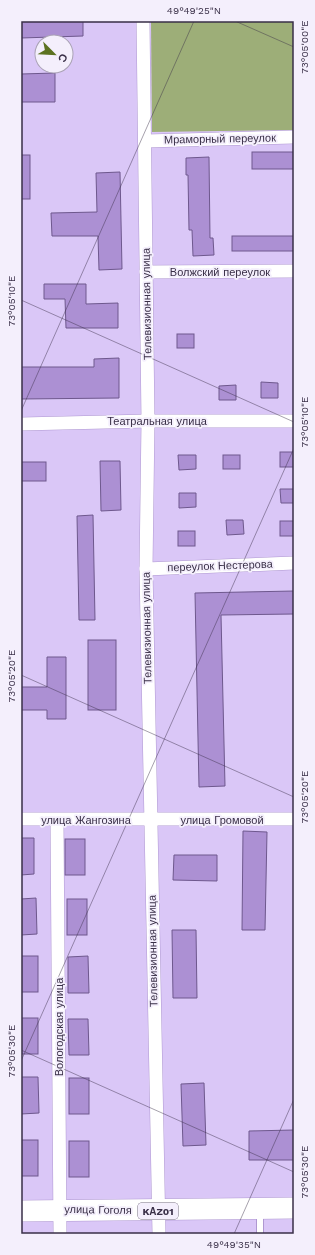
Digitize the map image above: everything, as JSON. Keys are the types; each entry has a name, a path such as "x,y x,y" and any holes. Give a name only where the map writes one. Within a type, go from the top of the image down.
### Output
{"highway":[{"name":"улица Гоголя","path":"21,1211 159,1211 294,1208"}],"street":[{"name":"Телевизионная улица","path":"143,21 146,140 148,421 146,569 159,1234"},
{"name":"Мраморный переулок","path":"146,140 294,137"},
{"name":"Волжский переулок","path":"146,272 294,272"},
{"name":"Театральная улица","path":"21,424 148,421 294,421"},
{"name":"переулок Нестерова","path":"146,569 294,563"},
{"name":"улица Жангозина","path":"21,819 150,820"},
{"name":"улица Громовой","path":"150,820 294,819"},
{"name":"Вологодская улица","path":"57,820 60,1234"}],"lane":[{"path":"260,1209 260,1234"}],"green space":[{"path":"151,21 294,21 294,130 152,132"}],"building":[{"path":"21,21 83,21 83,36 74,36 74,34 34,34 34,38 21,38"},
{"path":"21,74 55,74 55,102 21,102"},
{"path":"252,152 294,152 294,169 252,169"},
{"path":"21,155 30,155 30,199 21,199"},
{"path":"209,157 210,238 213,238 214,255 193,256 192,230 189,230 188,175 186,175 186,158"},
{"path":"120,172 122,269 99,270 98,236 52,236 51,213 97,212 96,173"},
{"path":"232,236 294,236 294,251 232,251"},
{"path":"44,284 86,284 86,304 118,303 118,328 66,328 65,299 44,299"},
{"path":"177,334 194,334 194,348 177,348"},
{"path":"119,358 119,398 21,399 21,367 94,367 94,359"},
{"path":"261,382 278,383 278,398 261,398"},
{"path":"236,385 236,400 219,400 219,386"},
{"path":"280,452 294,452 294,467 280,467"},
{"path":"178,455 196,455 196,469 179,470"},
{"path":"223,455 240,455 240,469 223,469"},
{"path":"100,461 120,461 121,510 101,511"},
{"path":"21,462 46,462 46,481 21,481"},
{"path":"280,489 294,489 294,503 281,503"},
{"path":"179,493 196,493 196,507 179,508"},
{"path":"93,515 95,620 79,620 77,516"},
{"path":"226,520 243,520 244,534 227,535"},
{"path":"280,521 294,521 294,536 280,536"},
{"path":"178,531 195,531 195,546 178,546"},
{"path":"294,591 294,614 221,615 225,786 199,787 195,593"},
{"path":"88,640 116,640 116,710 88,710"},
{"path":"47,657 66,657 66,719 47,719 47,710 21,710 21,687 47,687"},
{"path":"243,831 267,832 265,930 242,930"},
{"path":"21,838 34,838 34,874 21,875"},
{"path":"65,839 85,839 85,875 65,875"},
{"path":"174,855 217,855 217,881 173,880"},
{"path":"36,898 37,934 21,935 21,899"},
{"path":"67,899 87,899 87,935 67,935"},
{"path":"172,930 196,930 197,998 173,998"},
{"path":"21,956 38,956 38,992 21,992"},
{"path":"88,956 89,993 68,993 68,957"},
{"path":"21,1018 38,1018 38,1054 21,1054"},
{"path":"68,1019 88,1019 89,1055 69,1055"},
{"path":"21,1077 38,1077 39,1113 21,1114"},
{"path":"69,1078 89,1078 89,1114 69,1114"},
{"path":"204,1083 206,1145 183,1146 181,1084"},
{"path":"294,1130 294,1160 249,1160 249,1131"},
{"path":"21,1140 38,1140 38,1176 21,1176"},
{"path":"69,1141 89,1141 89,1177 69,1177"}]}
